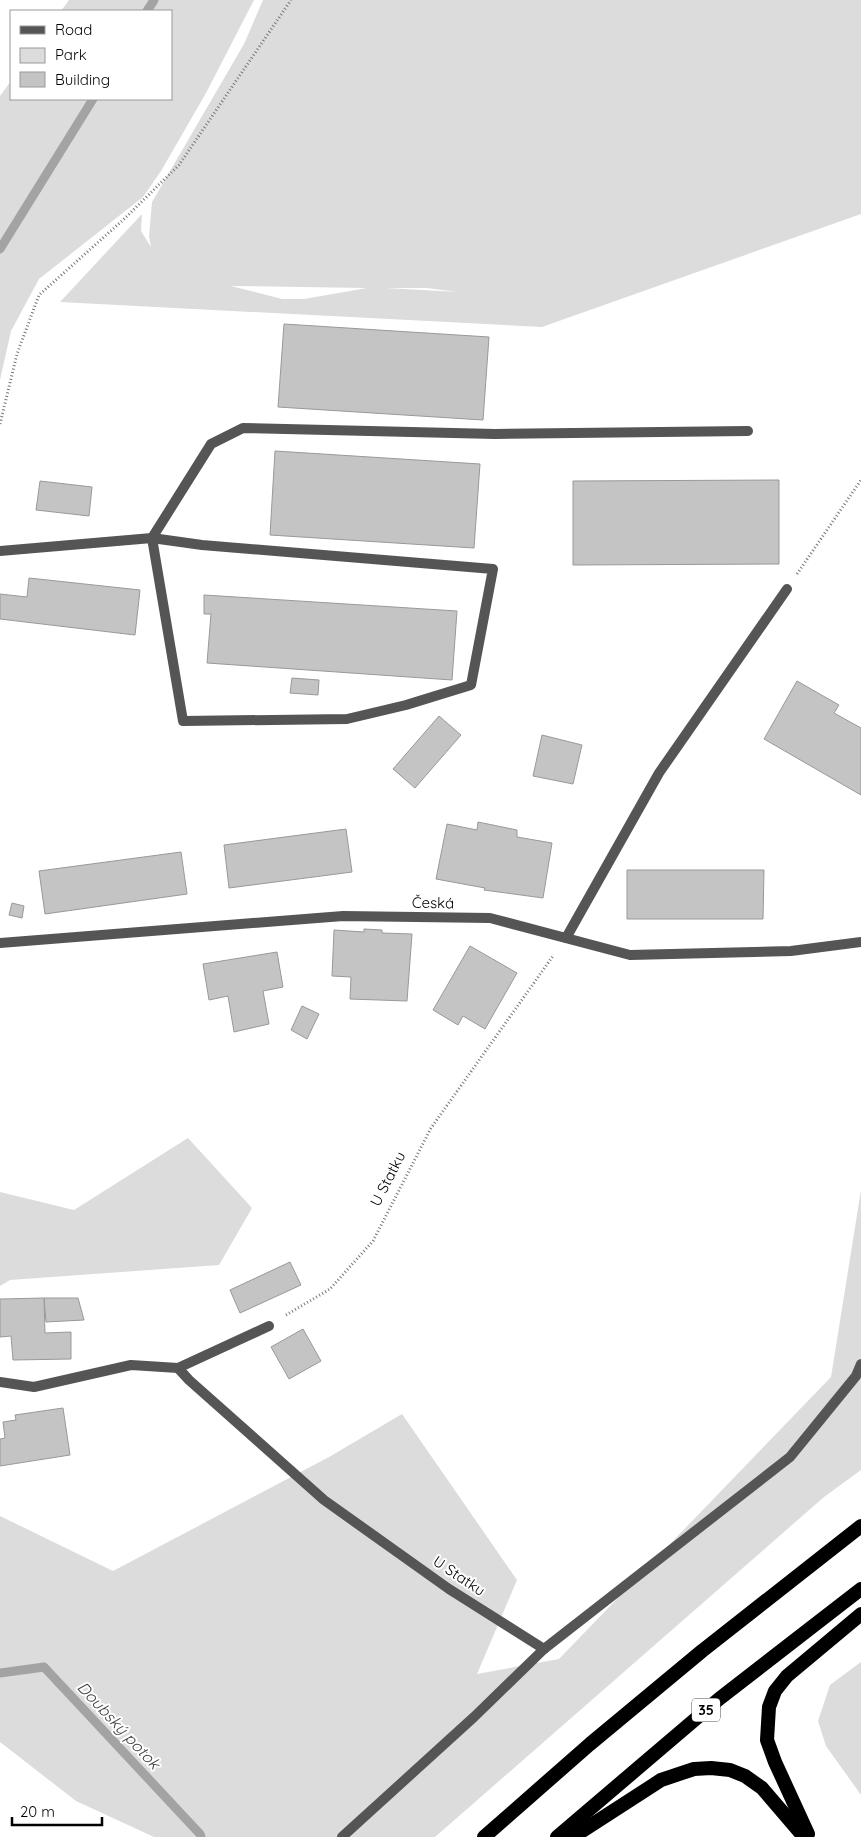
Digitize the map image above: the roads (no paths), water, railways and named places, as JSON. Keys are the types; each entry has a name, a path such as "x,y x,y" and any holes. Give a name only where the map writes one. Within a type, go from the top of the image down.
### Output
{"highway":[{"path":"484,1837 590,1744 695,1657 861,1526"},
{"name":"35","path":"557,1837 632,1771 719,1699 861,1589"},
{"path":"809,1837 767,1740 766,1724 769,1707 775,1691 787,1676 861,1614"},
{"path":"573,1837 661,1780 694,1769 711,1768 730,1770 745,1776 762,1788 804,1837"}],"street":[{"path":"0,552 152,538 202,545 493,569 471,684 406,705 347,719 183,721 152,538 211,444 243,428 495,434 748,431"},
{"path":"566,938 659,773 786,589"},
{"name":"Česká","path":"0,943 343,916 490,918 630,955 792,951 861,942"},
{"path":"0,1382 34,1387 131,1365 178,1368 269,1326"},
{"path":"342,1837 474,1717 544,1649 790,1457 856,1376 861,1364"},
{"name":"U Statku","path":"178,1368 189,1380 324,1500 449,1589 544,1649"}],"waterway":[{"path":"148,10 154,0"},
{"path":"0,249 92,100"},
{"name":"Doubský potok","path":"0,1673 44,1667 201,1837"}]}
